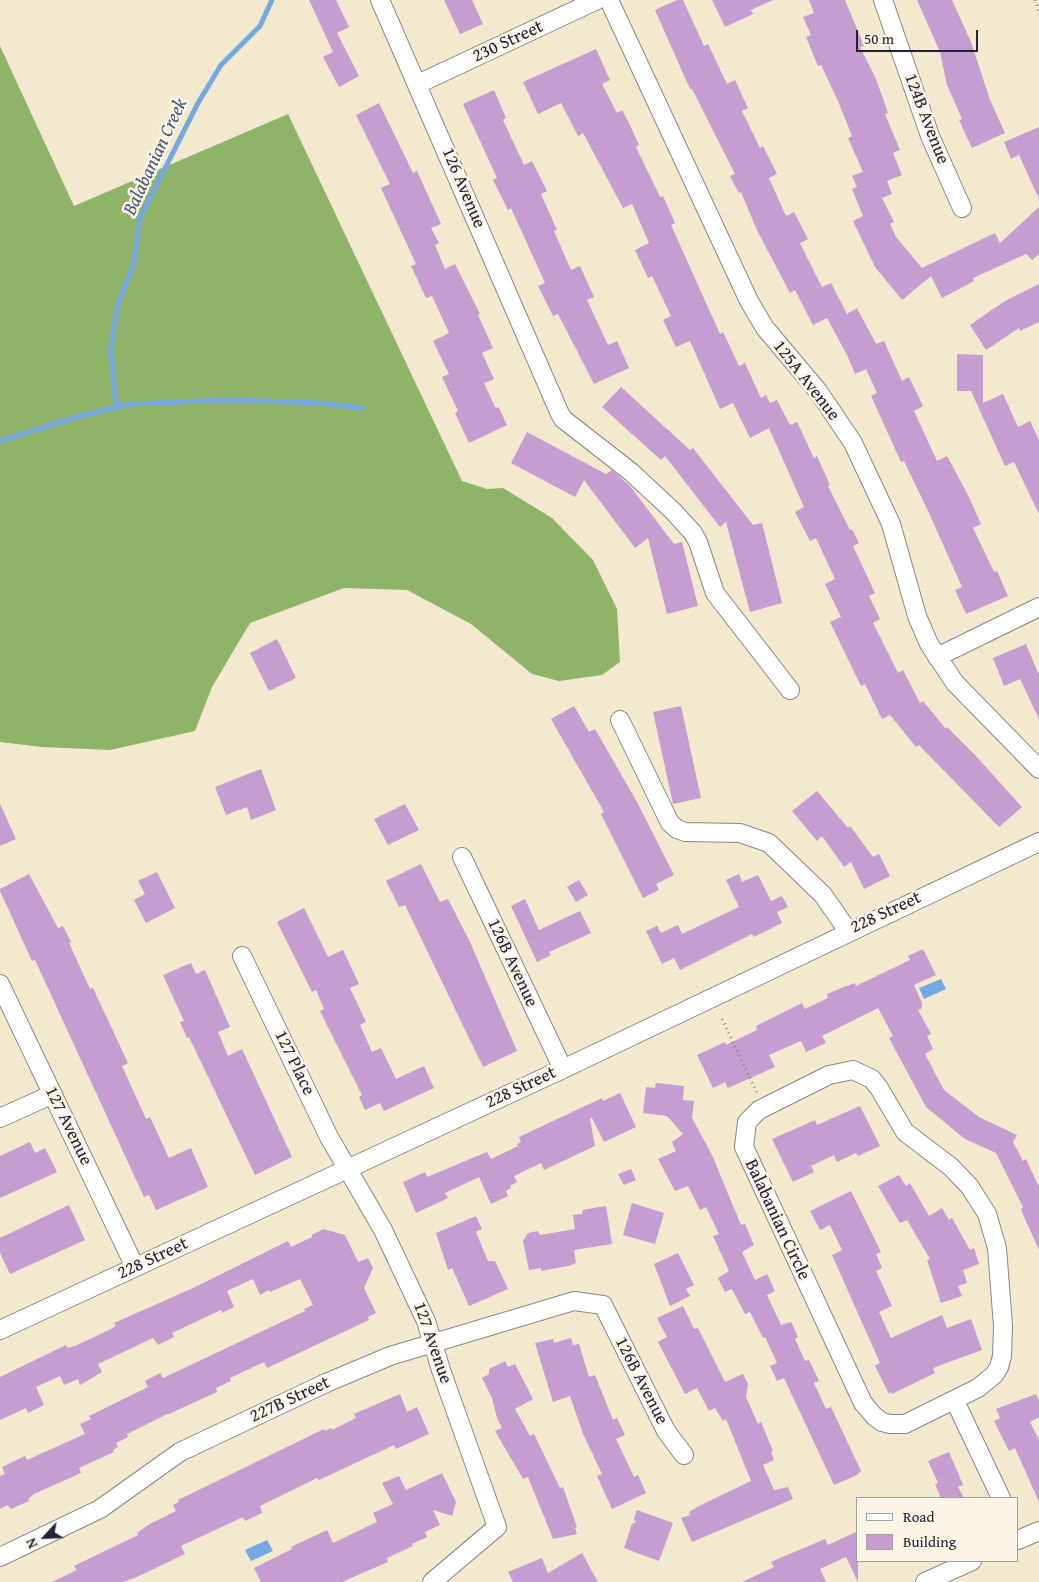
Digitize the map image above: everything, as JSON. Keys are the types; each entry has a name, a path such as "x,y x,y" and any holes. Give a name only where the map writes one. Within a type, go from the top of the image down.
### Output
{"street":[{"name":"126 Avenue","path":"380,0 563,419 631,472 673,511 693,533 698,542 715,593 790,690"},
{"name":"230 Street","path":"418,84 597,0"},
{"name":"125A Avenue","path":"609,0 749,301 780,348 818,391 857,452 890,524 917,616 937,657 954,683 1039,769"},
{"name":"124B Avenue","path":"883,0 930,136 962,208"},
{"path":"937,657 1039,607"},
{"path":"620,720 670,822 677,829 685,832 740,833 769,843 823,895 848,931"},
{"name":"228 Street","path":"0,1330 348,1167 563,1069 848,931 1039,842"},
{"name":"126B Avenue","path":"462,857 563,1069"},
{"name":"127 Place","path":"242,956 329,1137 348,1167"},
{"name":"127 Avenue","path":"0,984 135,1267"},
{"name":"Balabanian Circle","path":"853,1070 863,1073 879,1088 905,1132 951,1167 980,1201 987,1214 997,1248 1003,1326 1002,1356 999,1367 988,1381 955,1401 905,1424 882,1422 867,1410 746,1153 744,1137 747,1122 752,1115 764,1107 830,1075 853,1070"},
{"path":"0,1118 52,1094"},
{"name":"127 Avenue","path":"348,1167 400,1262 426,1321 497,1528 432,1582"},
{"name":"227B Street","path":"0,1557 100,1509 167,1460 201,1442 370,1363 433,1342 574,1301 603,1306"},
{"name":"126B Avenue","path":"603,1306 666,1431 684,1455"},
{"path":"955,1401 1001,1497"},
{"path":"1019,1538 1039,1531"},
{"path":"925,1582 970,1562"}],"path":[{"path":"1034,0 1039,14"},
{"path":"722,1019 764,1107"}],"green space":[{"path":"0,46 74,206 288,114 462,481 487,489 503,488 552,518 593,560 617,609 620,662 602,675 559,681 532,674 471,624 407,590 344,588 250,623 212,687 195,731 110,750 42,747 0,742"}],"water":[{"path":"941,979 946,989 924,999 919,988"},
{"path":"267,1540 273,1551 251,1561 245,1550"}],"building":[{"path":"309,0 336,0 349,27 337,33 359,76 339,87 323,57 333,52"},
{"path":"444,0 472,0 483,24 460,34"},
{"path":"677,0 683,0 704,46 708,44 727,84 735,80 748,108 742,111 760,148 763,146 777,174 769,178 786,216 794,212 808,239 800,243 822,287 831,283 847,314 857,308 876,344 884,341 902,381 909,377 923,406 914,411 937,461 947,456 968,495 981,524 973,528 994,572 997,571 1008,596 966,614 955,590 962,587 929,513 904,461 901,462 871,396 877,393 866,369 855,374 827,318 813,325 795,290 790,293 757,230 741,192 739,193 730,176 735,174 692,89 690,89 655,10"},
{"path":"712,0 773,0 751,10 753,14 725,27"},
{"path":"809,0 845,0 864,46 860,47 876,79 888,113 885,114 900,150 893,153 902,175 887,181 892,194 882,198 894,222 890,224 896,237 922,268 995,233 1000,243 1039,207 1039,254 1032,260 1026,254 973,278 974,281 942,298 931,276 902,300 875,267 853,221 863,216 852,189 857,187 852,176 863,172 848,138 852,136 838,101 821,65 818,66 806,37 811,35 803,17 814,13"},
{"path":"917,0 952,0 971,42 990,100 1005,133 972,148 959,120 962,119 947,85 940,52"},
{"path":"596,49 610,80 602,84 617,113 622,110 629,123 639,145 636,147 660,197 663,196 675,223 671,225 720,334 723,332 739,366 745,363 761,398 766,395 770,403 777,400 790,425 797,422 814,458 817,456 830,485 828,486 850,530 852,529 859,543 853,546 875,593 869,596 880,619 873,623 898,673 903,670 920,703 923,701 946,729 947,727 975,755 1022,807 999,827 919,745 916,747 890,715 882,719 865,684 861,686 830,622 841,617 825,584 835,579 816,538 810,541 795,512 804,507 769,428 750,438 733,403 720,409 690,341 676,347 663,320 671,316 652,276 648,278 635,250 649,243 632,204 623,208 583,133 578,136 561,103 538,114 523,82"},
{"path":"494,90 506,118 503,120 524,165 532,161 547,191 541,194 557,230 554,231 571,270 580,266 594,297 587,300 608,345 617,341 629,368 594,384 558,314 553,316 538,286 545,283 511,208 508,210 493,180 497,178 463,104"},
{"path":"379,103 413,173 417,171 441,224 431,228 439,243 435,245 445,269 455,264 480,314 478,315 493,348 482,353 494,379 484,383 495,407 499,408 507,425 469,443 455,413 458,411 442,377 449,374 433,341 449,333 432,296 426,298 411,266 416,264 381,188 390,184 356,115"},
{"path":"1039,127 1039,199 1019,155 1011,159 1004,142"},
{"path":"1039,284 1039,322 1020,331 1019,328 986,350 970,325 1005,301"},
{"path":"957,354 983,355 983,403 1003,394 1018,427 1030,421 1039,440 1039,514 1014,462 1005,466 971,391 957,391"},
{"path":"621,387 690,450 693,448 753,525 762,523 782,603 750,612 726,522 720,527 665,456 661,460 602,407"},
{"path":"527,432 606,474 612,470 630,486 674,544 682,542 698,606 667,614 648,538 635,548 584,480 575,497 511,463"},
{"path":"277,639 296,678 269,691 250,653"},
{"path":"1026,644 1039,675 1039,719 1020,679 1004,686 993,658"},
{"path":"574,706 589,732 595,729 637,802 674,875 656,884 659,890 643,898 601,814 604,812 551,719"},
{"path":"681,706 701,798 673,804 653,712"},
{"path":"261,769 276,810 251,820 247,807 226,815 215,787"},
{"path":"817,791 848,828 850,826 873,857 879,854 890,876 864,889 851,862 844,867 822,836 817,841 792,811"},
{"path":"0,804 16,839 0,846"},
{"path":"405,804 419,830 388,845 374,819"},
{"path":"421,864 440,902 448,899 470,942 517,1051 483,1067 405,905 399,907 386,881"},
{"path":"157,872 175,908 146,923 134,900 145,894 138,881"},
{"path":"29,874 58,928 63,926 90,989 93,988 128,1063 122,1066 146,1119 150,1117 169,1158 191,1148 208,1187 156,1210 149,1195 144,1197 35,960 32,961 0,891 0,889"},
{"path":"739,874 742,882 758,875 771,901 782,896 788,907 777,912 782,923 754,937 752,934 680,970 674,958 662,964 646,931 657,926 661,933 678,925 682,934 739,907 726,880"},
{"path":"579,880 588,895 576,902 567,887"},
{"path":"525,899 539,930 580,911 591,933 549,952 551,955 537,962 511,906"},
{"path":"304,908 328,957 343,950 359,984 350,988 366,1022 360,1025 372,1052 381,1048 396,1079 424,1066 434,1088 384,1111 380,1103 365,1110 359,1097 362,1095 320,1011 324,1009 316,990 312,992 277,922"},
{"path":"923,949 936,975 914,985 922,1003 922,1008 918,1010 931,1034 927,1036 933,1049 925,1054 944,1090 979,1117 1017,1135 1013,1142 1023,1161 1026,1159 1039,1187 1039,1250 1021,1210 1023,1207 996,1153 965,1139 926,1107 889,1038 893,1036 878,1008 822,1036 826,1043 806,1052 801,1041 769,1055 775,1067 728,1088 725,1082 713,1088 697,1055 725,1042 726,1045 757,1030 756,1026 802,1003 805,1009 828,998 827,994 855,983 856,986 910,960 908,956"},
{"path":"191,963 196,974 205,970 230,1027 218,1032 228,1056 242,1049 292,1157 255,1175 189,1037 187,1038 180,1022 184,1021 163,975"},
{"path":"656,1083 684,1086 683,1100 694,1101 692,1118 712,1155 741,1225 745,1224 754,1245 742,1252 755,1280 767,1274 775,1291 767,1295 781,1325 791,1322 798,1337 795,1339 805,1361 809,1360 819,1381 814,1383 826,1409 831,1407 861,1471 857,1475 834,1485 784,1378 777,1381 770,1366 777,1363 765,1337 763,1338 750,1312 745,1314 732,1289 725,1292 718,1278 729,1271 713,1236 719,1234 706,1207 700,1210 688,1186 675,1191 658,1159 676,1151 672,1142 683,1134 667,1116 643,1113 646,1087 655,1088"},
{"path":"620,1093 636,1127 604,1142 592,1118 590,1119 595,1146 544,1170 541,1163 514,1176 517,1182 506,1191 508,1196 491,1204 479,1177 445,1193 448,1198 416,1213 403,1182 425,1172 427,1177 487,1152 491,1159 518,1146 517,1144 521,1142 519,1137 602,1098 603,1101"},
{"path":"860,1106 880,1146 858,1156 856,1153 837,1162 834,1155 811,1166 814,1172 793,1182 772,1139 815,1120 817,1125"},
{"path":"30,1142 35,1153 45,1148 57,1172 0,1198 0,1156"},
{"path":"631,1169 636,1180 624,1185 618,1174"},
{"path":"899,1175 906,1186 910,1183 929,1216 942,1208 949,1220 952,1218 970,1250 974,1248 979,1264 963,1270 967,1283 958,1286 962,1296 941,1303 927,1260 930,1259 907,1220 900,1223 878,1186"},
{"path":"851,1191 881,1252 876,1254 882,1268 876,1271 892,1306 879,1312 891,1338 942,1315 947,1328 971,1319 982,1350 933,1368 935,1373 892,1394 891,1392 889,1394 875,1366 880,1363 832,1255 842,1250 830,1225 820,1230 810,1211"},
{"path":"632,1203 664,1213 655,1244 623,1235"},
{"path":"69,1205 85,1240 10,1274 0,1253 0,1238"},
{"path":"606,1206 612,1244 574,1250 576,1263 568,1266 541,1271 541,1268 529,1270 523,1241 528,1233 538,1231 540,1235 575,1229 573,1215 582,1214 583,1210"},
{"path":"476,1216 482,1229 476,1232 488,1261 495,1261 508,1289 469,1306 452,1268 448,1270 436,1233"},
{"path":"323,1229 345,1235 358,1262 368,1258 373,1268 364,1288 376,1313 368,1317 369,1320 267,1368 264,1362 230,1378 231,1381 216,1388 217,1392 127,1434 128,1437 116,1443 118,1447 113,1450 114,1452 79,1468 81,1473 34,1494 28,1499 29,1501 11,1509 8,1505 0,1509 0,1476 5,1474 2,1467 25,1456 27,1460 85,1434 80,1424 91,1419 89,1416 148,1387 145,1381 160,1373 163,1378 305,1311 304,1309 313,1305 300,1279 260,1295 253,1279 227,1291 234,1307 222,1313 221,1310 172,1333 174,1337 158,1345 153,1338 98,1364 102,1372 80,1385 78,1379 64,1385 60,1376 36,1387 44,1405 28,1413 26,1408 0,1420 0,1377 66,1345 67,1348 75,1346 109,1330 116,1326 114,1323 193,1288 288,1241 291,1247 312,1237 312,1235"},
{"path":"678,1253 694,1285 686,1289 690,1296 670,1306 654,1264"},
{"path":"683,1306 694,1329 698,1328 725,1382 743,1374 748,1384 746,1397 758,1424 761,1422 773,1451 771,1452 774,1460 763,1465 774,1490 788,1487 793,1499 692,1542 681,1518 690,1515 689,1512 699,1506 751,1481 726,1419 723,1421 715,1408 709,1411 697,1388 685,1394 658,1342 667,1337 657,1318"},
{"path":"571,1338 573,1345 579,1344 589,1377 595,1375 613,1420 617,1418 625,1435 616,1439 634,1477 638,1475 646,1493 612,1509 597,1476 602,1474 583,1434 570,1396 553,1402 535,1343 553,1339 554,1343"},
{"path":"505,1361 508,1367 515,1364 533,1399 515,1409 530,1436 534,1434 560,1488 563,1487 577,1527 575,1528 577,1534 553,1539 528,1477 523,1479 495,1431 502,1428 497,1418 492,1398 482,1378 489,1374 489,1369"},
{"path":"400,1394 407,1412 417,1407 429,1434 396,1449 394,1445 319,1480 317,1478 260,1506 262,1513 245,1521 243,1517 181,1546 185,1554 137,1577 123,1582 52,1582 77,1570 74,1566 138,1535 137,1533 148,1525 176,1511 173,1505 179,1502 178,1500 324,1429 325,1431 331,1428 332,1430 356,1418 354,1414"},
{"path":"1036,1394 1039,1401 1039,1417 1030,1422 1039,1440 1039,1502 1015,1448 1009,1451 994,1421 1000,1418 996,1409"},
{"path":"949,1452 963,1485 958,1487 963,1497 941,1497 935,1484 938,1483 928,1461"},
{"path":"442,1473 456,1502 452,1516 433,1510 440,1525 425,1532 427,1537 412,1544 413,1546 387,1558 388,1562 342,1582 261,1582 254,1568 292,1549 291,1547 327,1530 333,1543 377,1522 373,1513 393,1504 382,1483 399,1476 406,1490"},
{"path":"637,1510 673,1523 659,1561 624,1548 632,1524 636,1522 634,1519"},
{"path":"856,1532 858,1582 846,1557 820,1569 826,1582 742,1582 774,1567 771,1562 825,1539 828,1545"},
{"path":"582,1553 598,1582 513,1582 508,1572 542,1558 548,1573"}],"waterway":[{"name":"Balabanian Creek","path":"119,407 115,398 111,348 118,304 134,264 140,218 198,103 221,65 260,26 272,0"},
{"path":"0,441 80,416 131,404 227,400 320,403 363,408"}]}
